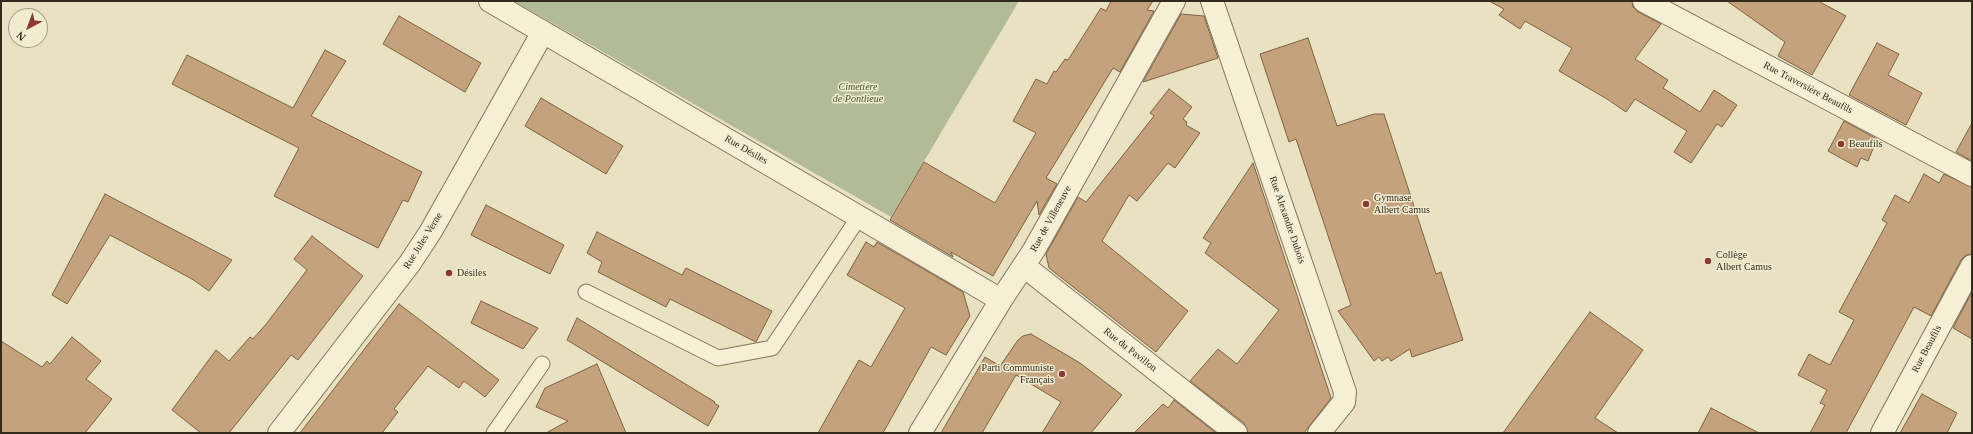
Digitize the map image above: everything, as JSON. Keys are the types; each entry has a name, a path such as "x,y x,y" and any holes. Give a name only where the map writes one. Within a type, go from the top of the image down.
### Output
{"street":[{"name":"Rue Désiles","path":"490,1 1001,300"},
{"name":"Rue de Villeneuve","path":"920,433 1001,300 1024,266 1174,1"},
{"name":"Rue Alexandre Dubois","path":"1212,1 1345,392 1344,402 1319,433"},
{"name":"Rue Traversière Beaufils","path":"1644,1 1972,174"},
{"name":"Rue Jules Verne","path":"279,433 410,263 431,231 543,32"},
{"name":"Rue du Pavillon","path":"1024,266 1236,433"},
{"name":"Rue Beaufils","path":"1882,433 1972,266"}],"lane":[{"path":"586,292 718,358 772,348 859,217"},
{"path":"494,433 542,364"}],"green space":[{"name":"Cimetière de Pontlieue","path":"514,1 1019,1 891,217"}],"building":[{"path":"1111,1 1153,1 1147,10 1154,11 1120,72 1113,68 1046,178 1057,184 1039,215 1037,201 993,276 951,252 953,257 890,220 924,162 995,203 1036,133 1013,121 1036,79 1047,84 1054,71 1056,72 1065,59 1068,60 1101,8 1106,11"},
{"path":"1489,1 1632,1 1633,7 1638,12 1661,24 1635,59 1668,80 1663,88 1700,112 1714,90 1737,105 1722,127 1717,124 1691,163 1674,152 1687,131 1635,99 1626,112 1559,71 1572,48 1525,21 1520,29 1499,15 1504,9"},
{"path":"1727,1 1818,1 1846,16 1812,75 1778,56 1785,42"},
{"path":"1181,14 1204,16 1218,58 1143,82"},
{"path":"399,16 481,63 465,92 383,44"},
{"name":"Gymnase Albert Camus","path":"1308,38 1337,126 1374,114 1384,114 1436,274 1441,272 1463,340 1412,357 1410,349 1391,361 1388,357 1382,361 1379,357 1374,361 1338,311 1351,305 1296,139 1289,142 1260,54"},
{"path":"1877,43 1899,54 1888,75 1922,93 1906,125 1849,95"},
{"path":"325,50 346,61 311,116 422,172 408,202 403,200 378,248 274,196 299,148 172,84 187,55 293,108"},
{"path":"1169,89 1192,107 1183,119 1187,122 1186,125 1200,133 1175,168 1168,163 1137,201 1129,195 1102,241 1188,311 1156,352 1049,268 1046,254 1078,197 1086,202 1154,116 1150,113"},
{"path":"541,98 623,146 606,174 525,126"},
{"path":"1844,121 1877,139 1868,161 1861,158 1857,167 1828,151"},
{"path":"1972,123 1972,161 1956,152"},
{"path":"1253,163 1331,398 1304,433 1248,433 1244,423 1190,381 1218,349 1237,364 1279,310 1205,253 1211,243 1203,238"},
{"path":"1924,174 1939,183 1944,174 1972,187 1972,254 1966,255 1961,260 1931,316 1914,307 1846,433 1810,433 1825,405 1820,403 1827,390 1798,375 1809,354 1830,365 1854,320 1839,312 1887,223 1882,220 1895,195 1909,203"},
{"path":"105,194 232,260 209,291 192,279 110,235 67,304 52,295"},
{"path":"486,205 564,245 550,274 471,235"},
{"path":"597,232 682,275 686,268 772,311 756,342 670,299 666,307 598,272 602,262 587,253"},
{"path":"312,236 363,276 298,360 291,355 229,433 201,433 172,410 216,350 229,361 250,337 253,339 267,323 307,270 294,259"},
{"path":"866,242 874,247 877,242 963,292 970,316 946,355 931,347 883,433 818,433 859,360 871,367 905,308 847,275"},
{"path":"1972,292 1972,339 1953,328"},
{"path":"481,301 538,328 523,349 471,323"},
{"path":"399,304 499,380 485,397 464,381 459,388 428,366 394,409 398,412 382,433 300,433"},
{"path":"1590,312 1643,350 1595,418 1618,433 1503,433"},
{"path":"577,318 715,402 714,403 719,406 708,426 567,340"},
{"path":"1031,334 1080,363 1122,395 1091,433 1042,433 1061,402 1016,375 982,433 941,433 985,357 1000,366 1018,340 1023,336"},
{"path":"72,337 101,361 86,379 112,399 85,433 1,433 1,341 42,367 47,361 50,364"},
{"path":"597,364 626,433 546,433 568,421 536,407 545,388"},
{"path":"1922,394 1957,413 1947,433 1900,433"},
{"path":"1174,400 1216,433 1134,433 1163,404 1168,408"},
{"path":"1711,408 1759,433 1698,433"}],"place":[{"name":"Beaufils","path":"1841,144"},
{"name":"Gymnase Albert Camus","path":"1366,204"},
{"name":"Collège Albert Camus","path":"1708,261"},
{"name":"Désiles","path":"449,273"},
{"name":"Parti Communiste Français","path":"1062,374"}]}
